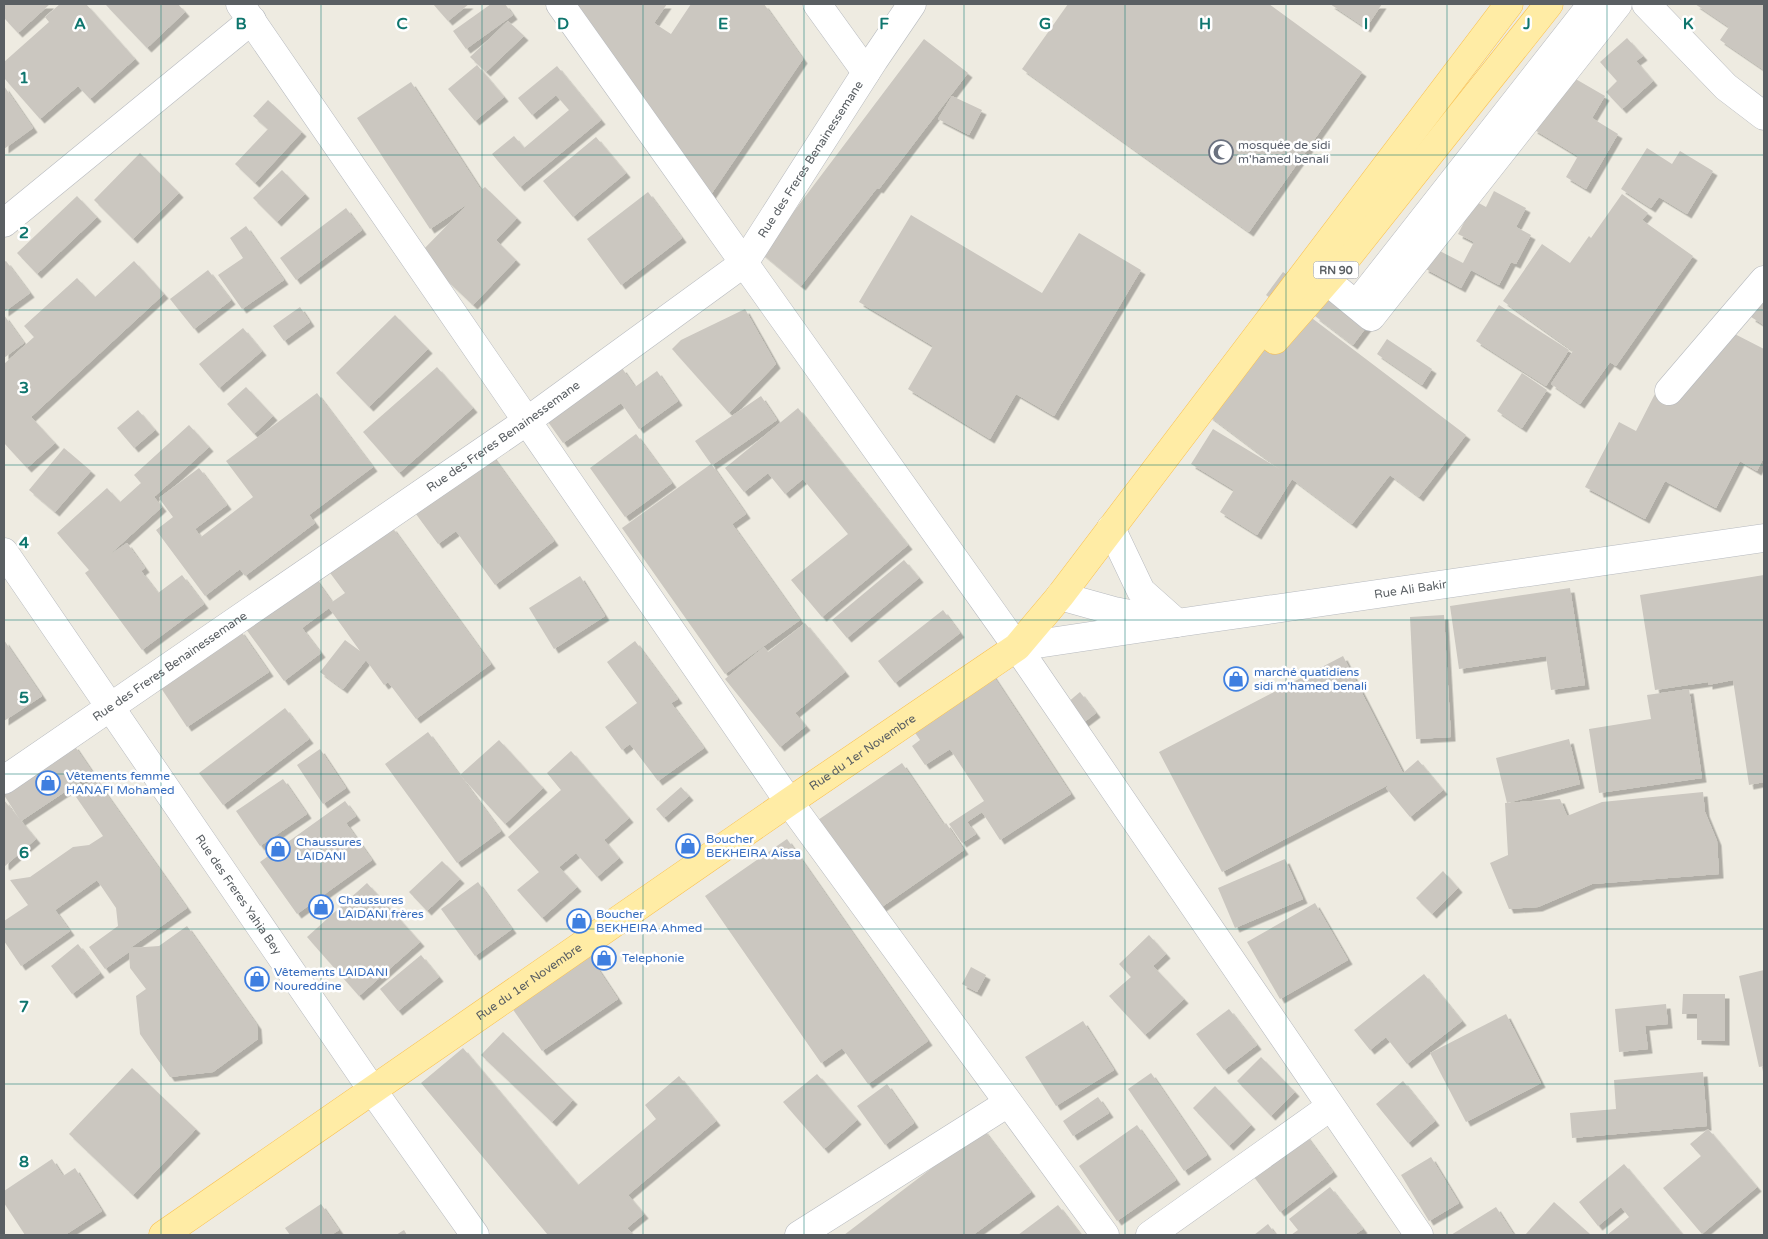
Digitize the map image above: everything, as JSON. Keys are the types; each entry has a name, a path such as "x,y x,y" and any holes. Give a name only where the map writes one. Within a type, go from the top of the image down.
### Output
{"main road":[{"name":"RN 90","path":"1111,528 1509,4"},
{"name":"RN 90","path":"1111,528 1327,281 1549,4"},
{"name":"Rue du 1er Novembre","path":"163,1235 1017,646 1060,596 1111,528"}],"street":[{"path":"560,4 1017,646 1419,1235"},
{"path":"817,4 866,72"},
{"name":"Rue des Freres Benainessemane","path":"4,780 527,421 744,263 866,72 912,4"},
{"path":"1356,306 1592,4"},
{"path":"1327,281 1371,317 1618,4"},
{"path":"1646,4 1726,87 1764,116"},
{"path":"4,223 246,12 789,802 1105,1235"},
{"path":"1669,391 1764,280"},
{"path":"1111,528 1141,591 1177,623"},
{"name":"Rue Ali Bakir","path":"1060,596 1114,611 1177,623 1762,536"},
{"name":"Rue des Freres Yahia Bey","path":"4,552 373,1091 475,1235"},
{"path":"1017,646 1177,623"},
{"path":"799,1235 1008,1103"},
{"path":"1150,1235 1330,1107"}],"building":[{"path":"4,4 50,4 18,33 4,18"},
{"path":"60,4 86,4 135,59 90,99 78,86 40,119 4,78 4,62 49,22 45,17"},
{"path":"105,4 178,4 185,12 147,48"},
{"path":"433,4 469,4 448,21"},
{"path":"491,4 505,4 513,15 466,49 453,31"},
{"path":"566,4 667,4 654,23 671,34 691,4 764,4 803,59 710,196"},
{"name":"mosquée de sidi m'hamed benali","path":"1068,4 1269,4 1362,72 1249,232 1022,69"},
{"path":"1330,4 1382,4 1366,28"},
{"path":"1695,4 1764,4 1764,70 1720,40 1729,27"},
{"path":"508,21 524,36 486,72 470,57"},
{"path":"1627,38 1643,56 1636,61 1653,81 1622,109 1606,92 1617,81 1600,62"},
{"path":"924,39 968,73 879,189 877,188 801,286 759,251 783,226"},
{"path":"477,65 504,97 475,121 448,89"},
{"path":"557,66 601,120 520,187 492,154 514,136 524,148 569,110 556,95 532,115 518,98"},
{"path":"1567,74 1605,96 1592,118 1618,134 1586,189 1566,177 1578,156 1533,129"},
{"path":"411,82 481,190 485,187 517,218 496,240 516,260 473,305 419,254 469,203 430,229 357,118"},
{"path":"4,86 33,128 4,149"},
{"path":"952,96 982,110 969,135 938,119"},
{"path":"268,100 302,132 255,183 235,164 268,129 253,116"},
{"path":"596,137 626,173 573,217 543,181"},
{"path":"1647,148 1672,164 1680,151 1713,171 1687,214 1659,197 1651,208 1621,189"},
{"path":"140,153 179,193 133,239 94,200"},
{"path":"282,170 305,194 277,222 253,198"},
{"path":"1494,191 1526,208 1516,227 1531,235 1516,264 1511,262 1499,285 1471,270 1461,288 1424,268 1434,248 1463,263 1474,242 1458,234 1475,201 1486,207"},
{"path":"648,192 682,238 621,285 587,239"},
{"path":"1622,194 1648,213 1642,220 1693,256 1616,366 1610,362 1580,404 1551,384 1573,351 1503,301 1542,244 1570,263 1589,236 1591,238"},
{"path":"77,196 97,217 37,274 17,253"},
{"path":"346,208 362,230 296,280 280,258"},
{"path":"911,215 1042,293 1079,233 1141,270 1054,416 1016,394 990,439 908,389 933,346 859,302"},
{"path":"246,226 284,280 242,309 218,275 243,258 230,238"},
{"path":"6,261 30,293 4,312 4,262"},
{"path":"134,261 164,294 31,417 55,443 27,468 4,443 4,364 34,337 24,326 77,278 95,297"},
{"path":"208,270 231,300 194,329 170,299"},
{"path":"1283,272 1304,287 1292,303 1466,435 1419,497 1390,475 1352,524 1292,479 1257,535 1220,512 1234,490 1191,464 1213,429 1281,470 1208,415 1286,310 1266,295"},
{"path":"1336,288 1374,317 1353,345 1315,316"},
{"path":"1764,294 1764,325 1751,317"},
{"path":"1499,305 1569,350 1546,386 1476,341"},
{"path":"300,307 310,322 284,341 273,326"},
{"path":"745,309 776,364 729,413 672,349 681,340"},
{"path":"4,315 24,343 4,358"},
{"path":"395,315 428,349 369,407 336,373"},
{"path":"243,328 262,351 219,388 199,364"},
{"path":"1725,329 1764,349 1764,457 1757,471 1740,461 1716,508 1665,481 1645,519 1585,487 1619,422 1636,431 1657,390"},
{"path":"1387,339 1432,369 1422,385 1377,354"},
{"path":"437,367 473,408 399,473 363,432"},
{"path":"622,368 635,387 657,371 678,401 639,429 621,403 563,443 541,412"},
{"path":"1522,373 1547,390 1522,428 1497,411"},
{"path":"246,387 273,416 254,434 227,404"},
{"path":"317,393 373,467 309,515 315,523 245,576 240,569 205,596 156,530 173,517 159,498 199,468 227,505 195,529 201,537 253,497 226,461"},
{"path":"761,396 777,420 712,465 746,514 732,524 800,620 725,674 622,528 711,464 695,441"},
{"path":"798,408 908,545 822,617 791,580 848,534 803,479 785,494 768,473 744,492 725,468"},
{"path":"138,410 155,430 134,448 117,428"},
{"path":"189,425 209,447 154,497 162,507 108,556 127,543 145,568 141,571 158,593 182,575 204,604 142,650 85,573 89,570 57,533 107,488 120,502 141,483 134,475"},
{"path":"636,434 672,483 625,517 590,468"},
{"path":"64,448 91,471 55,512 29,490"},
{"path":"491,454 554,541 495,585 456,531 438,544 413,510"},
{"path":"392,527 491,664 416,719 388,682 384,685 366,660 343,689 320,672 345,640 360,651 329,608 302,628 321,653 284,681 243,625 312,574 332,602 345,593 319,558"},
{"path":"904,560 919,578 847,638 832,620"},
{"path":"1764,575 1764,782 1749,785 1733,680 1708,685 1708,682 1655,690 1640,595"},
{"path":"580,576 605,616 554,649 529,608"},
{"path":"1570,588 1585,685 1551,690 1546,656 1459,669 1450,606"},
{"path":"943,610 960,633 895,683 878,661"},
{"path":"1444,615 1451,737 1416,739 1410,617"},
{"path":"805,623 845,672 795,713 806,726 780,747 725,679 764,647 768,652"},
{"path":"240,630 269,672 187,727 159,685"},
{"path":"4,640 42,696 4,721"},
{"path":"635,641 678,699 671,703 704,748 658,781 630,744 622,750 605,727 637,703 607,662"},
{"path":"1343,656 1403,773 1418,760 1443,790 1410,817 1386,788 1390,784 1222,872 1159,752"},
{"path":"990,671 1071,794 1000,840 982,812 967,822 976,834 962,843 949,824 984,801 950,749 925,765 912,746 920,740 909,724"},
{"path":"1689,689 1702,778 1599,793 1589,729 1651,719 1647,695"},
{"path":"1080,692 1096,713 1083,723 1067,703"},
{"path":"285,708 309,739 223,805 199,773"},
{"path":"428,732 501,831 457,863 385,764"},
{"path":"1569,739 1580,784 1507,803 1496,758"},
{"path":"499,740 543,788 505,824 460,775"},
{"name":"Vêtements femme HANAFI Mohamed","path":"74,745 93,773 21,821 36,839 5,866 4,800 20,820 4,793"},
{"path":"320,749 346,788 323,804 297,765"},
{"path":"571,751 629,818 604,840 619,858 597,877 576,853 559,867 577,887 542,918 517,890 539,872 508,837 561,790 547,773"},
{"path":"902,763 944,825 946,823 964,850 876,911 815,822"},
{"path":"95,778 187,908 130,948 159,946 187,926 257,1025 258,1039 213,1072 170,1077 140,1034 136,996 146,989 130,968 129,952 105,969 89,947 118,926 116,908 97,880 55,910 70,931 21,966 4,941 4,921 28,905 10,880 30,877 73,847 89,845 103,836 74,794"},
{"path":"283,779 307,814 260,846 236,811"},
{"path":"681,787 689,796 664,818 656,809"},
{"path":"1703,792 1705,812 1717,841 1719,874 1592,884 1538,907 1509,909 1490,863 1508,855 1505,803 1560,799 1567,816 1602,802"},
{"path":"345,801 356,816 346,823 372,860 297,914 260,862"},
{"path":"787,839 928,1041 868,1084 842,1048 821,1063 705,896"},
{"path":"1285,859 1303,899 1235,928 1218,888"},
{"path":"442,861 460,879 427,911 409,892"},
{"path":"1443,871 1458,888 1432,914 1416,898"},
{"path":"478,882 512,929 475,956 441,909"},
{"path":"367,883 420,942 359,996 307,937"},
{"path":"1315,903 1348,960 1280,999 1247,942"},
{"path":"1149,935 1166,954 1153,966 1184,999 1145,1035 1109,996 1131,977 1119,964"},
{"path":"78,944 100,973 72,994 51,966"},
{"path":"584,948 618,999 542,1051 507,1001"},
{"path":"421,955 439,977 398,1011 380,989"},
{"path":"971,967 986,975 977,992 962,984"},
{"path":"1764,970 1764,1066 1759,1067 1739,976"},
{"path":"1424,974 1462,1021 1407,1064 1386,1037 1370,1050 1354,1030"},
{"path":"1683,994 1725,994 1725,1041 1697,1040 1697,1014 1682,1014"},
{"path":"1666,1004 1668,1024 1645,1026 1648,1049 1619,1052 1615,1009"},
{"path":"1229,1009 1257,1045 1224,1070 1196,1034"},
{"path":"1506,1014 1541,1083 1466,1122 1430,1053"},
{"path":"1083,1021 1114,1070 1056,1106 1025,1057"},
{"path":"503,1032 573,1100 552,1122 481,1055"},
{"path":"463,1048 578,1185 656,1119 645,1105 679,1076 716,1121 628,1195 644,1214 627,1228 634,1235 548,1235 421,1083"},
{"path":"1261,1057 1295,1092 1271,1116 1237,1081"},
{"path":"132,1068 196,1129 133,1195 69,1134"},
{"path":"1703,1072 1707,1126 1572,1138 1570,1113 1616,1109 1614,1080"},
{"path":"1151,1073 1207,1155 1184,1171 1128,1089"},
{"path":"817,1074 857,1120 824,1149 783,1102"},
{"path":"1403,1081 1435,1121 1408,1143 1376,1104"},
{"path":"887,1084 914,1123 885,1145 857,1106"},
{"path":"1215,1086 1251,1125 1229,1146 1193,1108"},
{"path":"1098,1097 1109,1113 1073,1136 1063,1121"},
{"path":"1137,1125 1176,1180 1117,1221 1079,1166"},
{"path":"983,1129 1031,1192 973,1235 844,1235"},
{"path":"1708,1129 1757,1187 1702,1234 1663,1188 1701,1156 1690,1144"},
{"path":"1305,1134 1333,1172 1280,1212 1251,1173"},
{"path":"1431,1157 1459,1203 1429,1221 1401,1175"},
{"path":"52,1159 63,1176 75,1168 102,1211 65,1235 25,1235 4,1203 4,1191"},
{"path":"1624,1164 1683,1235 1607,1235 1629,1217 1621,1207 1598,1226 1579,1202"},
{"path":"1330,1187 1363,1229 1354,1235 1291,1235 1298,1230 1289,1219"},
{"path":"1554,1202 1591,1235 1525,1235"},
{"path":"321,1204 339,1230 331,1235 290,1235 285,1228"},
{"path":"1058,1205 1081,1235 1018,1235"},
{"path":"1496,1207 1514,1235 1451,1235"},
{"path":"1268,1224 1276,1235 1254,1235"},
{"path":"404,1230 407,1235 396,1235"}],"place":[{"name":"mosquée de sidi m'hamed benali","path":"1221,152"},
{"name":"marché quatidiens sidi m'hamed benali","path":"1236,679"},
{"name":"Vêtements femme HANAFI Mohamed","path":"48,783"},
{"name":"Boucher BEKHEIRA Aissa","path":"688,846"},
{"name":"Chaussures LAIDANI","path":"278,849"},
{"name":"Chaussures LAIDANI frères","path":"321,907"},
{"name":"Boucher BEKHEIRA Ahmed","path":"579,921"},
{"name":"Telephonie","path":"604,958"},
{"name":"Vêtements LAIDANI Noureddine","path":"257,979"}]}
